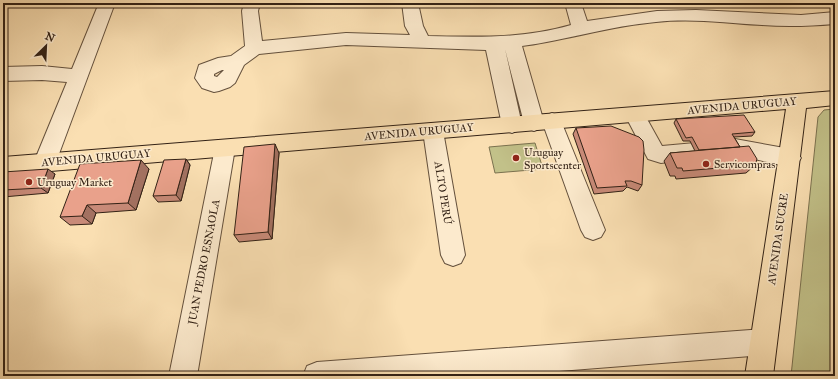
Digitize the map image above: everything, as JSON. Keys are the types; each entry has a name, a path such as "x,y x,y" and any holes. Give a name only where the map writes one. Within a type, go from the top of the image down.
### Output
{"main road":[{"name":"AVENIDA URUGUAY","path":"3,166 835,98"},
{"name":"AVENIDA SUCRE","path":"758,376 797,102"}],"street":[{"path":"45,162 107,3"},
{"path":"252,3 250,11 254,48"},
{"path":"410,3 414,26 421,40"},
{"path":"573,3 580,28"},
{"path":"236,62 254,48 346,38 503,43 553,36 580,28 657,16 720,10 764,20 801,21 835,18"},
{"path":"503,43 543,122 593,230"},
{"path":"503,43 512,125"},
{"path":"3,74 42,73 78,76"},
{"path":"635,115 655,153 661,155 695,151"},
{"name":"ALTO PERÚ","path":"434,131 453,255"},
{"path":"735,147 790,158"},
{"name":"JUAN PEDRO ESNAOLA","path":"183,376 225,148"},
{"path":"317,376 764,342"}],"shaded area":[{"path":"835,109 835,376 791,376 818,117 824,110"},
{"name":"Uruguay Sportscenter","path":"535,143 543,169 495,173 489,147"}],"building":[{"path":"744,115 755,132 732,134 740,147 699,150 692,137 686,138 676,119"},
{"path":"611,126 639,137 643,141 644,150 642,185 631,181 625,181 627,186 597,188 576,128"},
{"path":"275,144 268,232 234,235 244,147"},
{"path":"749,146 757,159 755,165 683,171 682,168 677,168 670,153"},
{"path":"186,159 176,195 153,196 164,160"},
{"path":"141,160 128,203 87,205 82,216 60,217 80,164"},
{"path":"48,169 41,188 3,190 3,172"}],"place":[{"name":"Uruguay Sportscenter","path":"516,158"},
{"name":"Servicompras","path":"706,164"},
{"name":"Uruguay Market","path":"29,182"}]}
